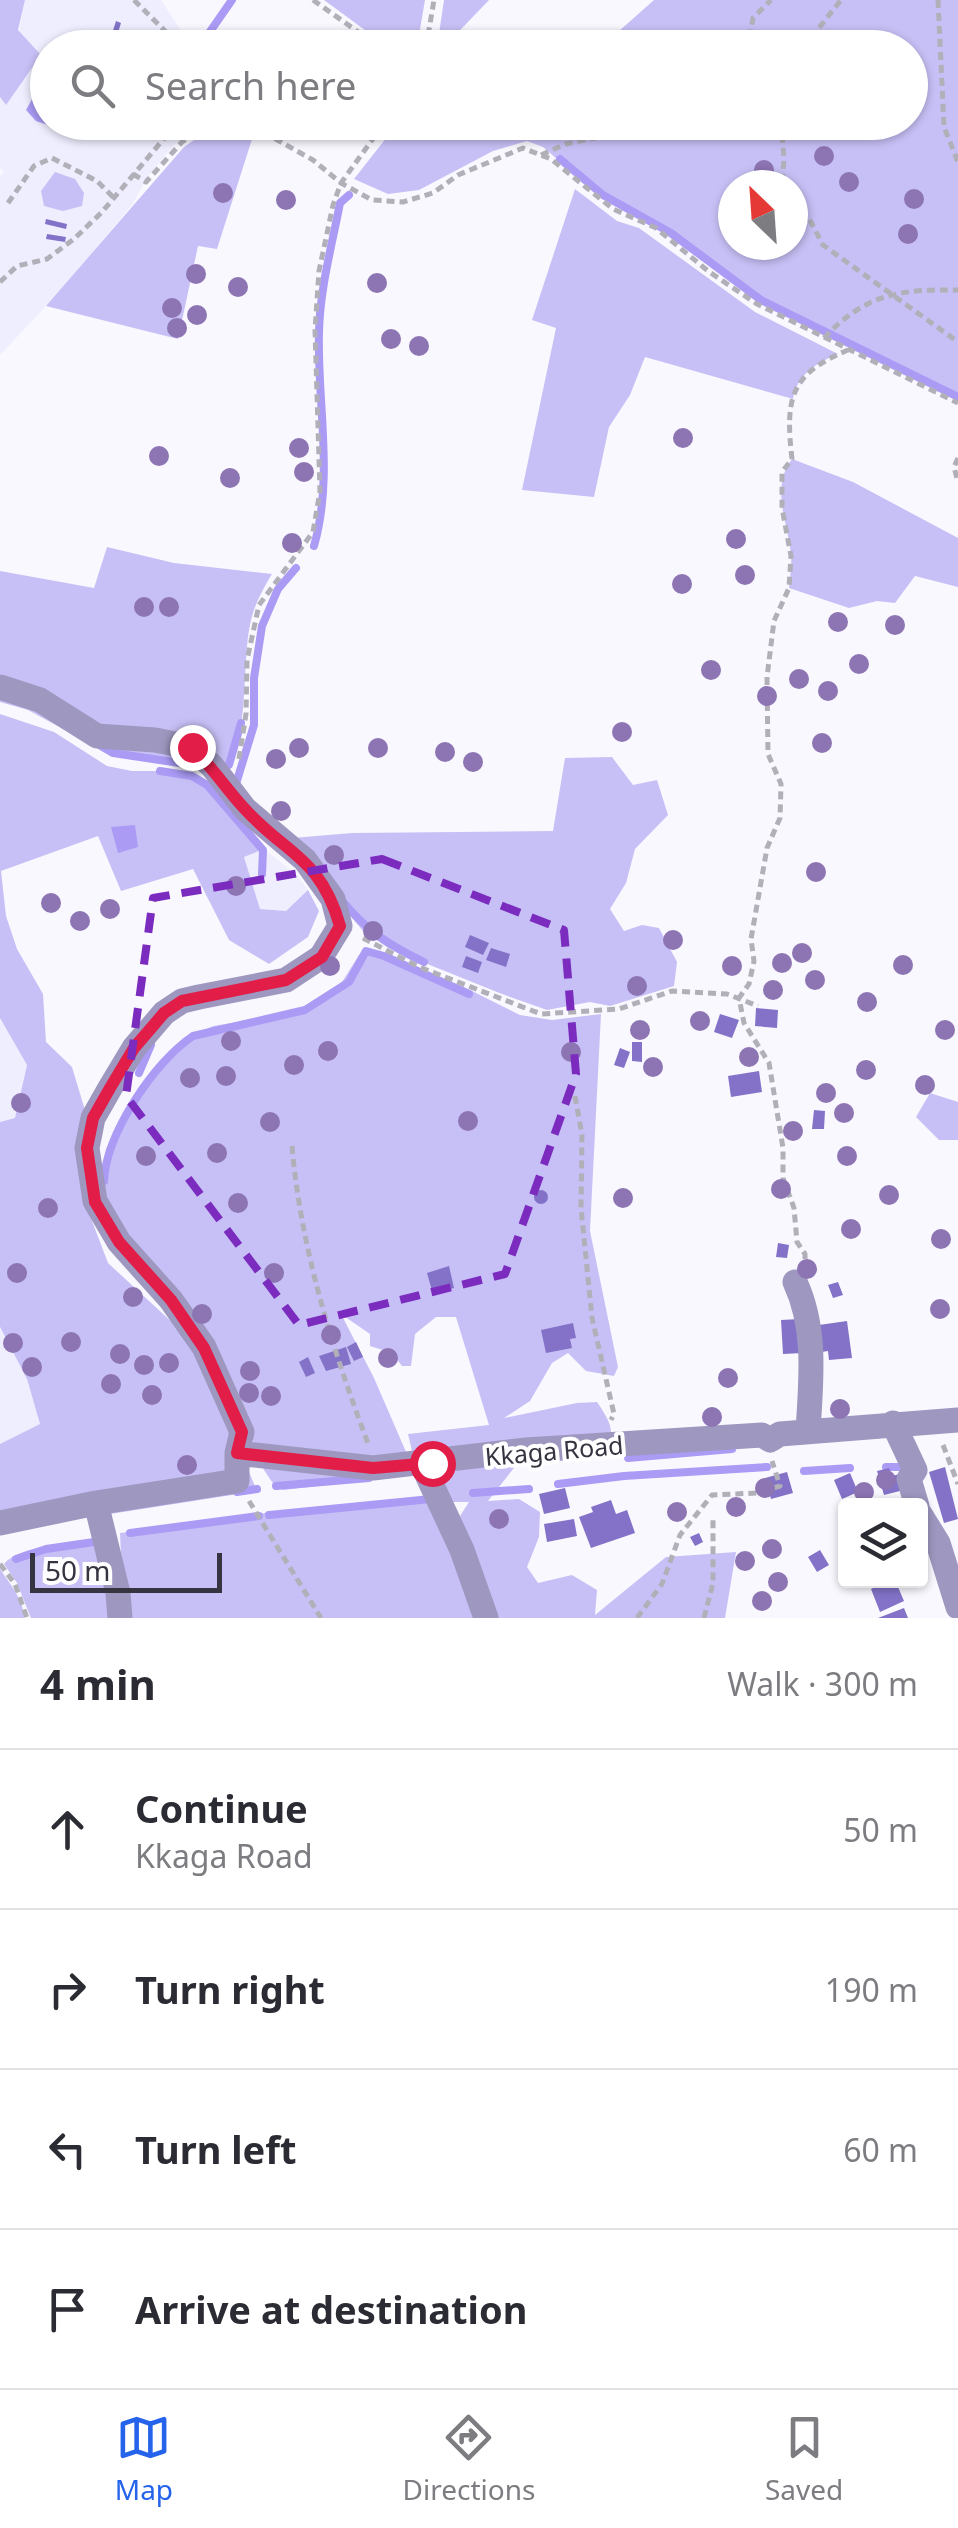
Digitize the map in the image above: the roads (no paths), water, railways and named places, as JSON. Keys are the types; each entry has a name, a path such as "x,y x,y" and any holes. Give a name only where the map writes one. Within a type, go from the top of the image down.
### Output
{"street":[{"path":"0,686 40,700 97,736 192,747 212,766 244,809 305,860 334,899 340,926 322,957 286,980 182,1001 164,1013 134,1048 110,1088 93,1118 87,1148 95,1202 119,1242 171,1300 204,1348 242,1432 237,1481 0,1523"},
{"path":"795,1282 805,1305 812,1366 808,1431"},
{"name":"Kkaga Road","path":"237,1453 373,1468 526,1450 762,1435 770,1440 780,1434 946,1421"},
{"path":"893,1423 915,1470 909,1479 915,1498"},
{"path":"422,1464 462,1550 486,1618"},
{"path":"96,1503 118,1593 120,1618"},
{"path":"928,1527 938,1543 958,1607"}],"waterway":[{"path":"211,30 232,0"},
{"path":"560,159 603,195 671,233 761,300 958,397"},
{"path":"314,546 324,467 320,316 340,203 349,195"},
{"path":"235,787 254,725 254,678 262,626 278,589 296,568"},
{"path":"223,768 229,765 241,723"},
{"path":"101,746 113,753 199,766"},
{"path":"160,771 192,776 207,785 263,850 262,874"},
{"path":"344,903 381,937 424,962"},
{"path":"104,1181 113,1142 135,1101 163,1063 193,1036 305,1010 349,982 366,951 469,994"},
{"path":"139,1073 151,1045"},
{"path":"628,1458 732,1449"},
{"path":"558,1484 767,1467"},
{"path":"886,1467 908,1467"},
{"path":"804,1471 850,1468"},
{"path":"276,1486 369,1478"},
{"path":"237,1492 257,1489"},
{"path":"473,1493 529,1489"},
{"path":"269,1515 431,1499"},
{"path":"130,1533 259,1516"},
{"path":"16,1559 46,1549 101,1541"}]}
